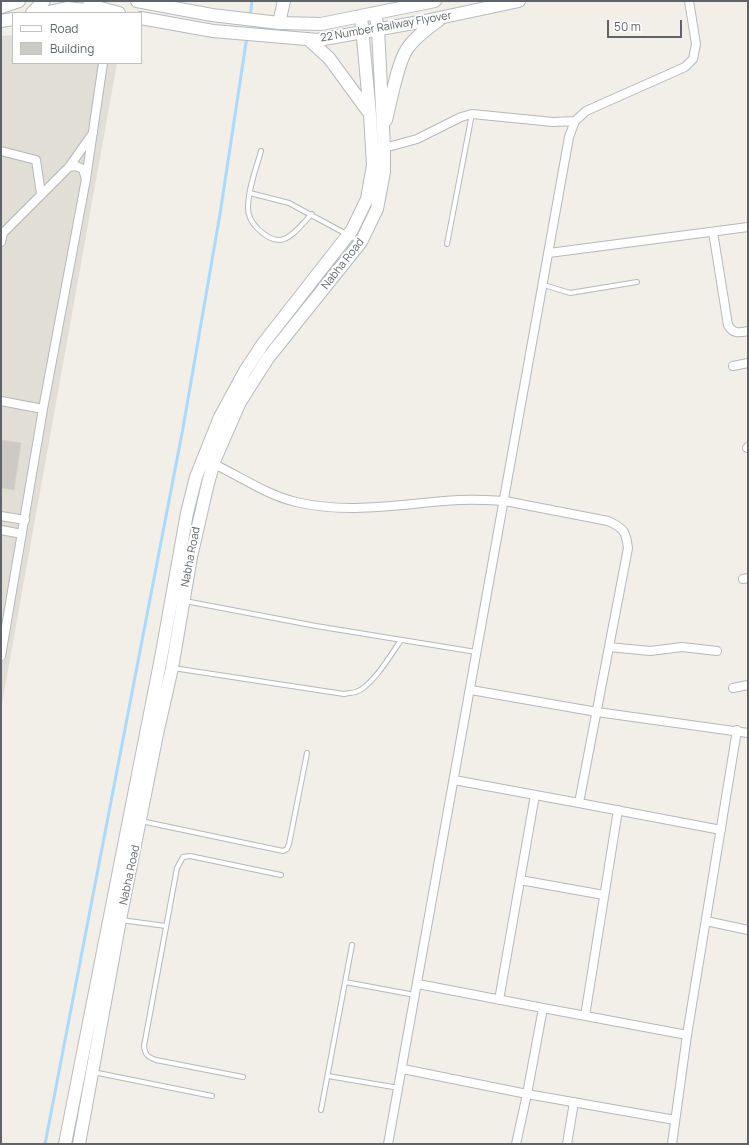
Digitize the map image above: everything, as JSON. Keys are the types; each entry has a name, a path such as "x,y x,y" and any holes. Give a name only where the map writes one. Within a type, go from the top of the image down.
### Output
{"main road":[{"path":"1,7 19,1"},
{"path":"33,12 44,1"},
{"path":"70,1 116,12"},
{"name":"22 Number Railway Flyover","path":"137,1 212,15 249,20 280,23 321,24 435,1"},
{"path":"280,23 284,1"},
{"name":"22 Number Railway Flyover","path":"142,18 213,31 318,40 443,17 519,1"},
{"path":"49,12 67,8 85,10 98,7"},
{"name":"Nabha Road","path":"65,1144 177,600 201,507 214,464 240,402 268,358 361,242 370,227 378,203 384,172 384,148 378,29 374,13"},
{"name":"Nabha Road","path":"79,1144 120,920 141,821 157,734 172,668 177,600 187,513 196,477 220,417 245,371 262,345 348,234 367,199 373,165 361,16"},
{"path":"383,129 402,59 407,49 420,35 443,17"},
{"path":"1,21 12,19"},
{"path":"308,39 329,58 370,115"}],"street":[{"path":"388,1144 403,1070 471,690 476,652 550,252 569,137 575,121 586,111 684,67 693,59 696,44 689,1"},
{"path":"1,656 43,409 86,178 103,64"},
{"path":"384,148 417,139 461,117 472,114 554,122 575,121"},
{"path":"1,242 2,233 68,167 93,133"},
{"path":"1,151 36,160 41,194"},
{"path":"68,167 76,166 83,170 86,178"},
{"path":"550,252 713,232 748,226"},
{"path":"713,232 728,325 731,331 737,333 748,332"},
{"path":"733,366 748,363"},
{"path":"1,401 43,409"},
{"path":"214,464 270,493 296,502 326,507 376,508 460,500 505,501 608,521 620,527 626,536 628,548 579,803"},
{"path":"1,516 24,520"},
{"path":"1,530 22,534"},
{"path":"609,648 650,651 682,647 717,651"},
{"path":"733,688 748,685"},
{"path":"471,690 597,712 737,730 748,733"},
{"path":"672,1144 687,1034 737,730"},
{"path":"454,780 721,830"},
{"path":"499,1000 535,795"},
{"path":"585,1016 618,810"},
{"path":"520,880 604,895"},
{"path":"706,921 748,930"},
{"path":"418,984 687,1034"},
{"path":"516,1144 543,1008"},
{"path":"403,1070 675,1120"},
{"path":"567,1144 574,1102"}],"lane":[{"path":"447,244 472,114"},
{"path":"261,150 250,193 248,210 250,218 268,238 274,241 282,240 290,236 312,214"},
{"path":"250,193 289,203 312,214 361,242"},
{"path":"544,285 570,293 637,282"},
{"path":"177,600 476,652"},
{"path":"172,668 344,694 357,692 365,687 375,676 401,640"},
{"path":"141,821 283,851 287,849 289,844 307,753"},
{"path":"243,1077 156,1060 148,1058 145,1053 144,1046 166,926 177,868 183,857 190,856 281,875"},
{"path":"120,920 166,926"},
{"path":"321,1110 352,945"},
{"path":"346,982 416,995"},
{"path":"93,1071 212,1096"},
{"path":"328,1076 399,1088"}],"shaded area":[{"path":"12,35 12,64 117,64 1,709 1,36"}],"building":[{"path":"1,440 21,443 14,490 1,488"}],"waterway":[{"path":"250,17 252,1"},
{"path":"45,1144 183,428 220,214 247,36"}]}
